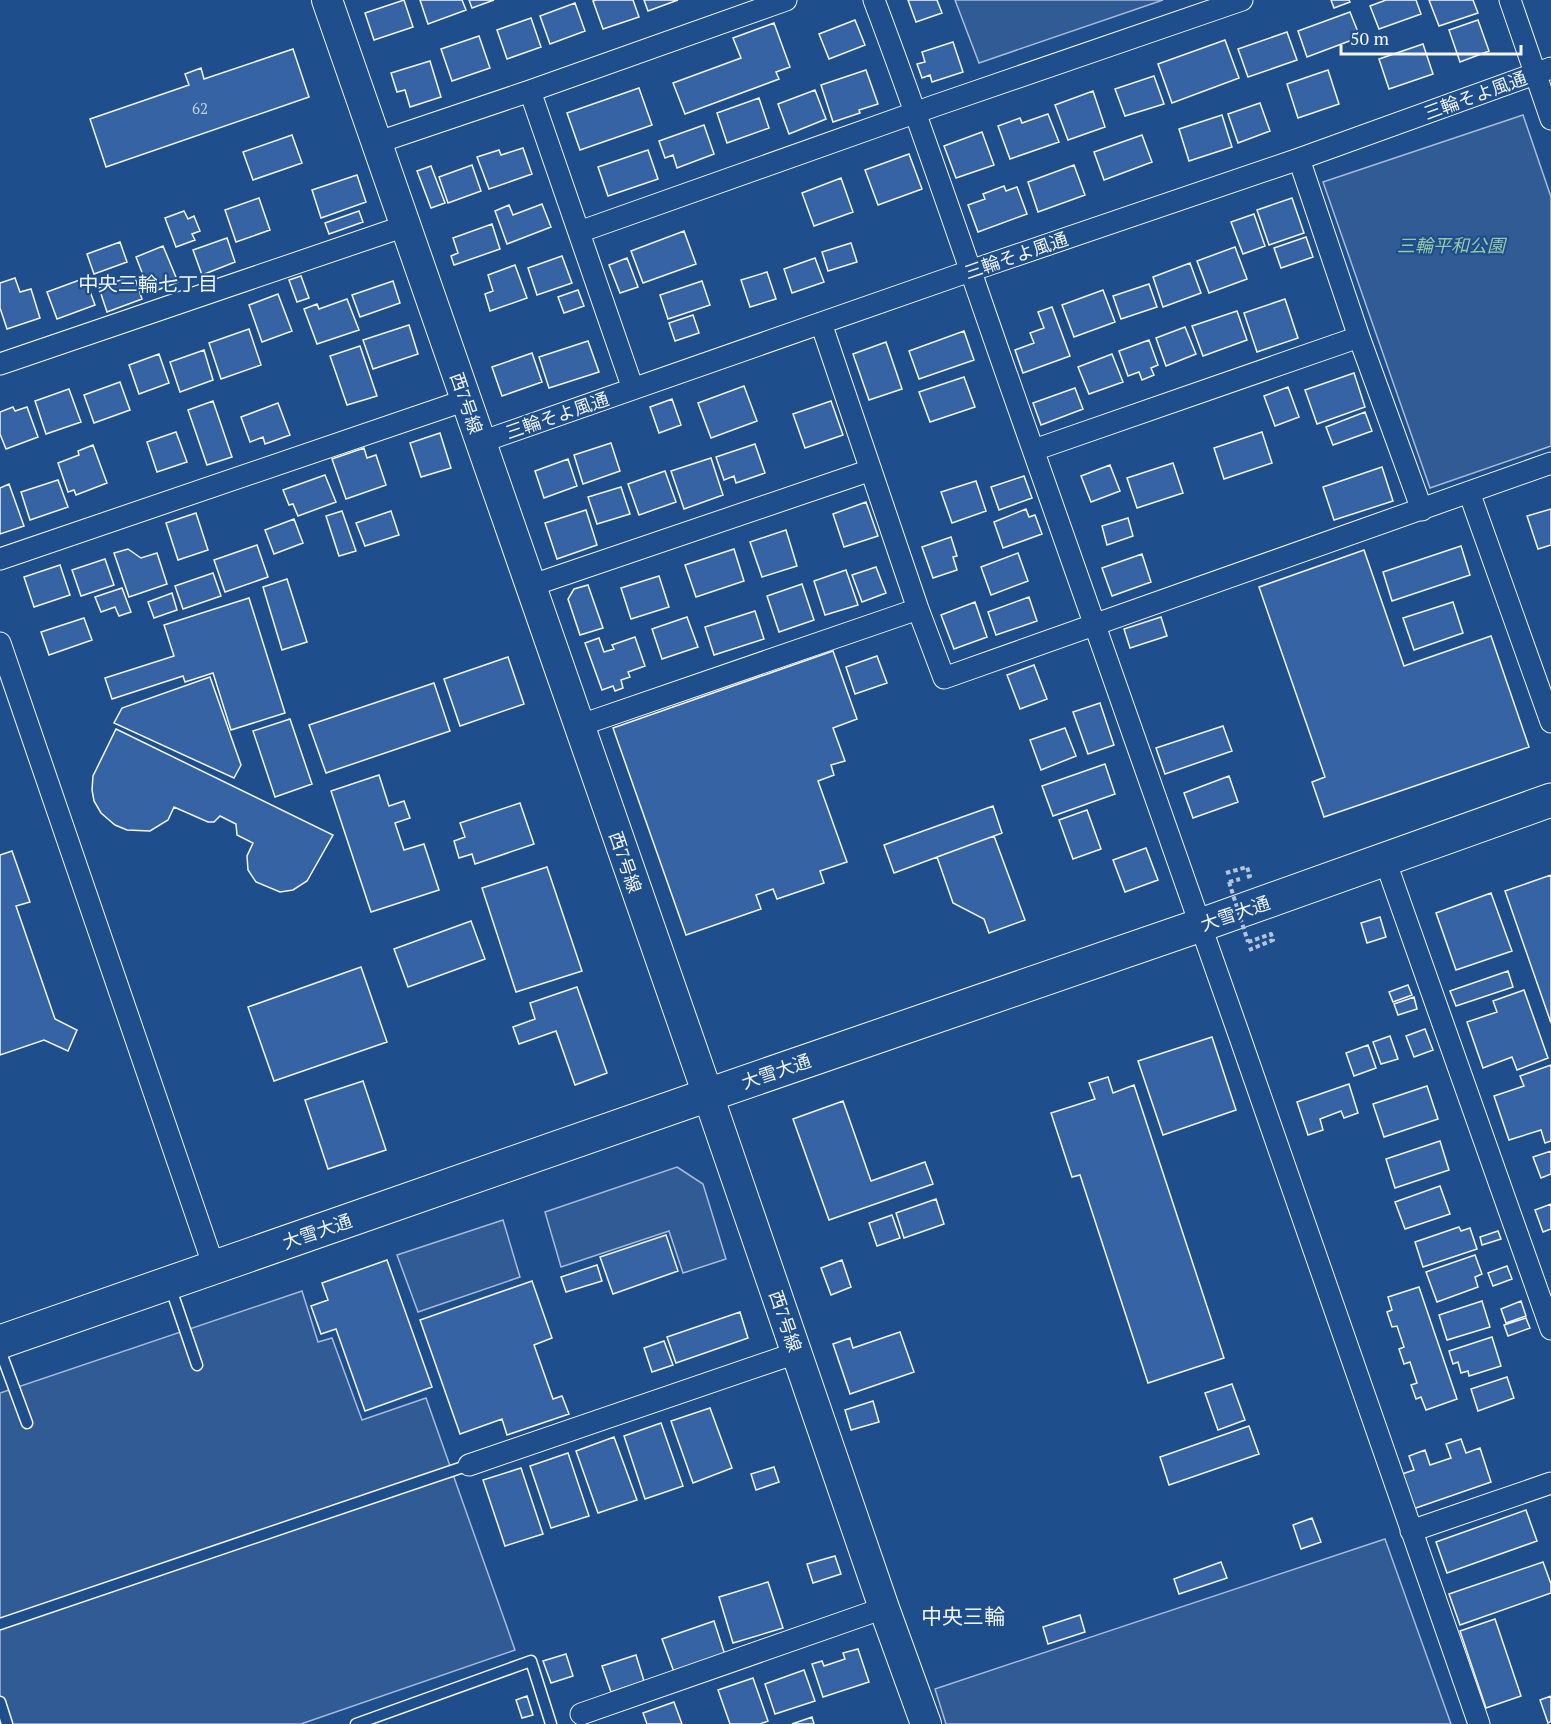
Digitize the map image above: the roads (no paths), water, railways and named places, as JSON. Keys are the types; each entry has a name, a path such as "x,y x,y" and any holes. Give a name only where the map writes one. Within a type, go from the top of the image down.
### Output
{"highway":[{"name":"大雪大通","path":"0,1342 1201,925 1551,800"}],"street":[{"name":"西7号線","path":"327,0 926,1724"},
{"path":"376,144 786,0"},
{"path":"874,0 916,113 1201,925 1479,1724"},
{"path":"579,232 1242,0"},
{"path":"1510,0 1543,70 1551,119"},
{"name":"三輪そよ風通","path":"481,442 970,270 1299,159 1543,70"},
{"path":"530,91 633,388"},
{"path":"1299,159 1359,337 1422,510"},
{"path":"0,364 405,226"},
{"path":"820,323 944,678 1551,463"},
{"path":"1034,450 1359,337"},
{"path":"0,559 466,400"},
{"path":"530,586 871,470"},
{"path":"1469,492 1551,722"},
{"path":"578,726 918,609"},
{"path":"0,643 214,1267"},
{"path":"1385,860 1551,1329"},
{"path":"469,1465 796,1353"},
{"path":"1412,1531 1550,1488"},
{"path":"581,1714 884,1608"}],"lane":[{"path":"169,1283 197,1365"},
{"path":"0,1350 27,1423"},
{"path":"0,1623 469,1465"},
{"path":"356,1724 531,1661 551,1724"},
{"path":"0,1702 7,1724"}],"district":[{"name":"中央三輪七丁目","path":"148,283"},
{"name":"中央三輪","path":"963,1616"}],"park label":[{"name":"三輪平和公園","path":"1451,245"}]}
